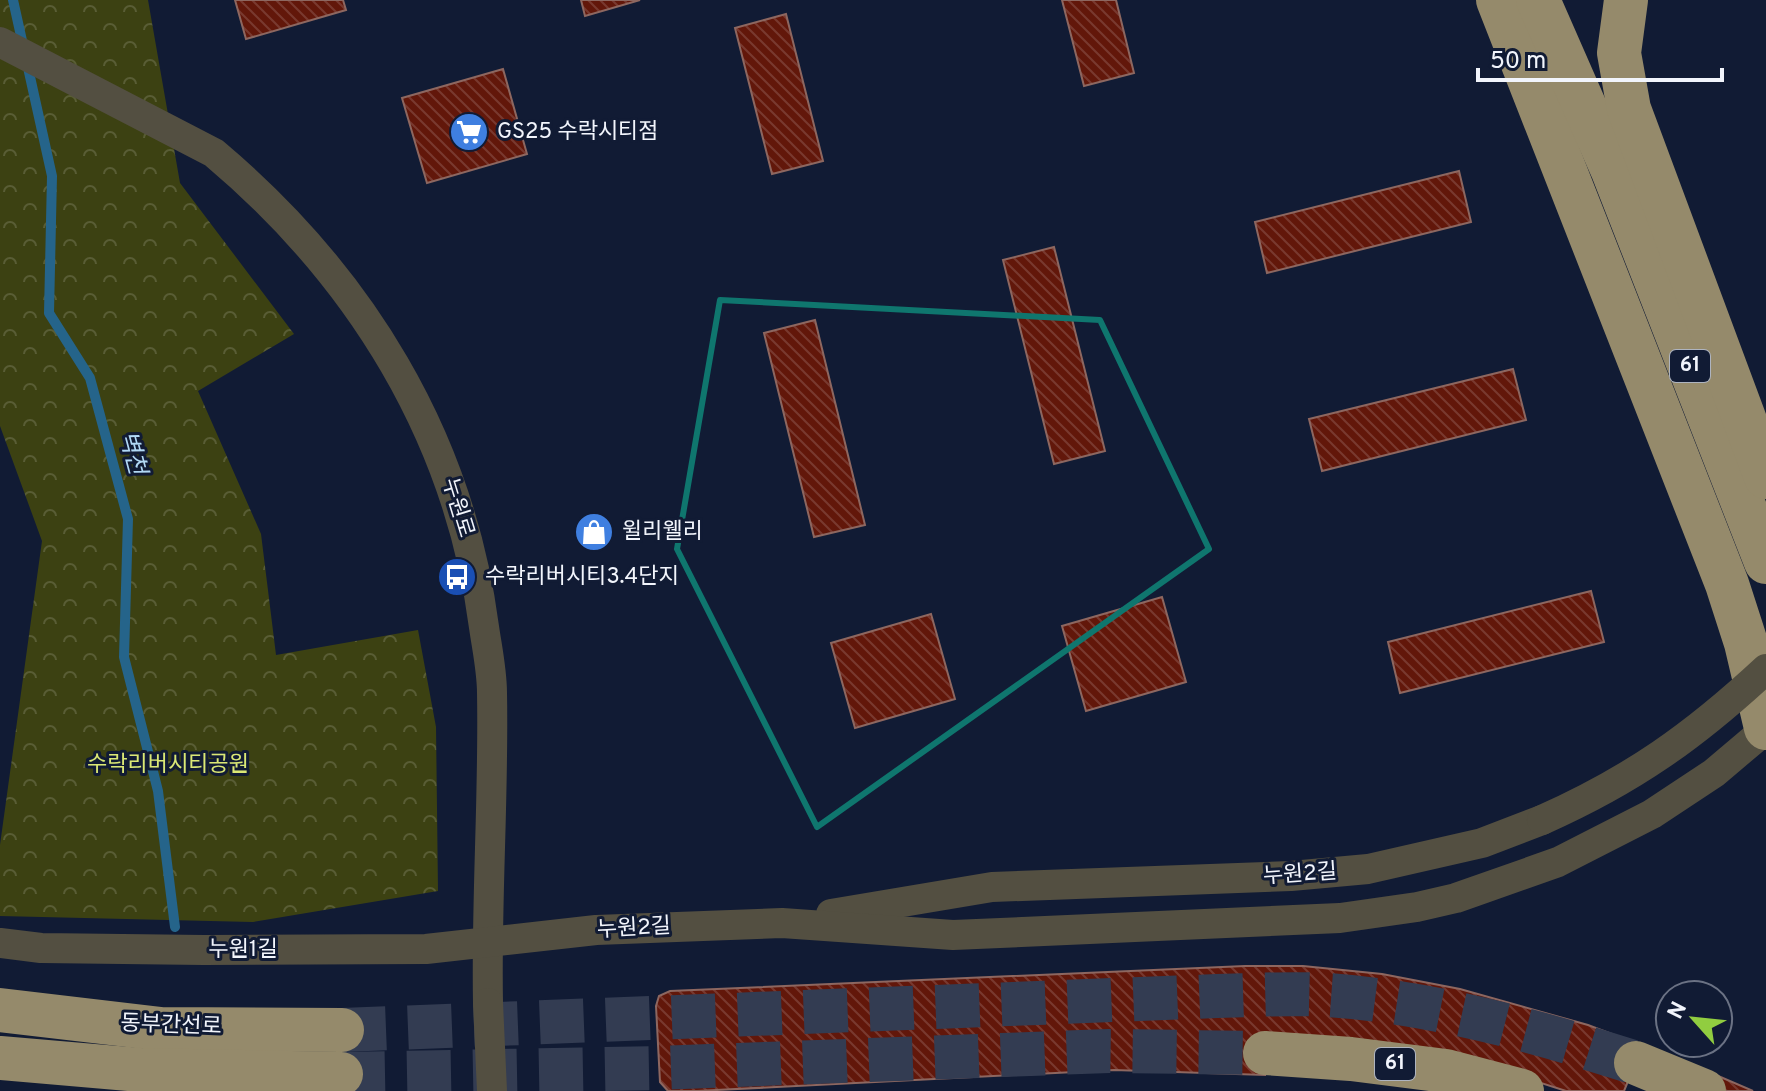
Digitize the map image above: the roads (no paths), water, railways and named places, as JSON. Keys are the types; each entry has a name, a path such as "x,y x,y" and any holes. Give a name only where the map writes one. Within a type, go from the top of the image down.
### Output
{"highway":[{"name":"61","path":"1498,0 1727,584 1746,643 1766,729"},
{"name":"61","path":"1538,0 1613,171 1766,562"},
{"path":"1626,0 1619,53 1629,109 1766,477"},
{"name":"동부간선로","path":"0,1010 161,1029 342,1030"},
{"name":"61","path":"1265,1053 1351,1059 1446,1071 1522,1091"},
{"name":"동부간선로","path":"0,1058 140,1070 341,1074"},
{"path":"1636,1063 1704,1091"}],"street":[{"name":"누원로","path":"0,42 214,153 270,203 299,234 368,321 399,370 427,425 454,490 478,584 492,690 487,942 492,1091"},
{"name":"누원2길","path":"782,923 992,887 1291,876 1368,869 1482,843 1542,820 1601,792 1676,746 1766,669"},
{"name":"누원2길","path":"487,942 596,930 782,923 953,935 1340,918 1417,907 1456,898 1558,862 1652,814 1714,773 1766,729"},
{"name":"누원1길","path":"0,943 41,948 204,950 426,949 487,942"}],"waterway":[{"name":"벽천","path":"13,0 52,176 49,313 90,378 128,519 124,657 158,791 175,927"}],"tunnel":[{"path":"342,1030 1313,994 1444,1011 1522,1029 1636,1063"},
{"path":"341,1074 658,1068 1109,1051 1265,1053"}],"place":[{"name":"GS25 수락시티점","path":"469,132"},
{"name":"윌리웰리","path":"594,532"},
{"name":"수락리버시티3.4단지","path":"457,577"}],"park label":[{"name":"수락리버시티공원","path":"168,765"}]}
